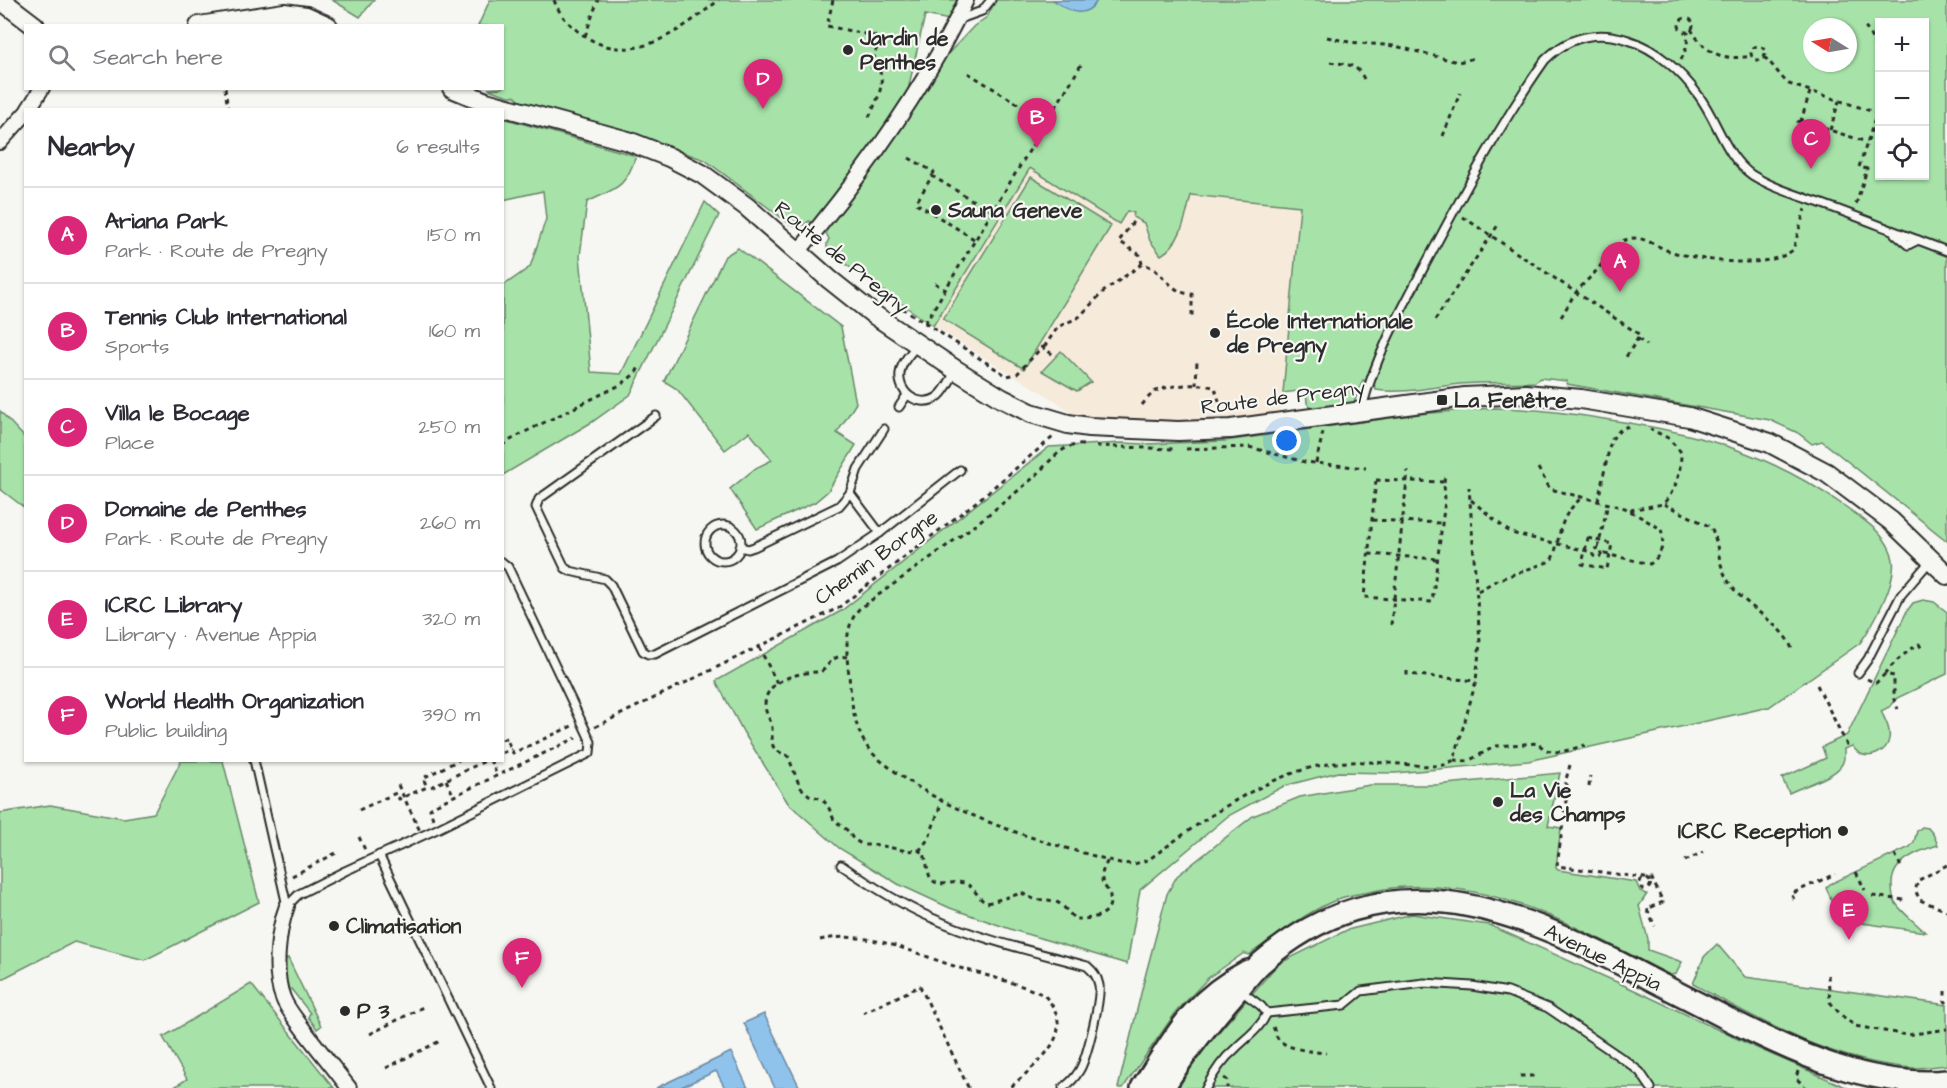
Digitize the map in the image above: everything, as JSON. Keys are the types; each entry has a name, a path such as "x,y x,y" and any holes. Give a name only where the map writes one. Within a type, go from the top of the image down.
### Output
{"main road":[{"name":"Avenue Appia","path":"1163,1088 1194,1042 1238,989 1259,965 1278,950 1314,927 1362,907 1411,900 1466,904 1515,917 1575,941 1755,1033 1816,1059 1880,1078 1919,1083 1942,1083"},
{"name":"Avenue Appia","path":"1142,1088 1169,1044 1206,997 1224,983 1259,965"}],"street":[{"path":"2,0 32,24"},
{"path":"798,252 857,178 892,128 922,82 966,0"},
{"path":"212,24 284,13 306,16 324,24"},
{"path":"29,108 41,90"},
{"name":"Route de Pregny","path":"457,90 486,102 628,141 669,156 702,174 726,190 853,299 956,370 1031,413 1068,424 1178,431 1231,429 1471,396 1526,394 1590,400 1697,419 1770,443 1827,473 1890,521 1947,575"},
{"path":"0,142 24,114"},
{"path":"287,906 279,946 279,987 297,1020 349,1088"}],"lane":[{"path":"957,20 982,11 991,0"},
{"path":"1362,411 1369,382 1454,211 1534,76 1555,50 1571,40 1608,35 1638,44 1653,52 1674,69 1697,93 1710,111 1730,152 1743,167 1766,183 1947,251"},
{"path":"1888,228 1908,245 1918,240"},
{"path":"917,345 901,368 901,385 907,395 923,401 934,399 940,395 956,370"},
{"path":"899,407 907,395"},
{"path":"656,417 536,502 565,568 605,579 611,585 643,651 648,654 655,654 837,562 880,533 960,470"},
{"path":"741,547 748,549 754,547 839,506 850,493 858,469 884,429"},
{"path":"850,493 880,533"},
{"path":"726,525 737,531 741,547 728,561 716,560 705,548 706,536 714,527 726,525"},
{"path":"1858,673 1868,659 1901,595 1931,560"},
{"path":"287,906 299,894 590,753 591,746 586,731 508,567 504,564"},
{"path":"254,762 287,906"},
{"path":"379,855 491,1088"},
{"path":"841,865 874,888 934,919 979,936 1087,966 1095,973 1099,995 1086,1051 1081,1069 1064,1088"},
{"path":"1267,1013 1344,1005 1361,991 1424,983 1481,987 1508,992 1548,1008 1626,1060 1640,1072 1651,1088"},
{"path":"1238,989 1267,1013"},
{"path":"1206,1088 1215,1071 1233,1050 1262,1026 1267,1013"}],"path":[{"path":"554,0 564,18 585,36 613,47 633,48 651,44 674,34 718,0"},
{"path":"585,36 598,0"},
{"path":"833,0 827,26 879,38 871,72"},
{"path":"1865,27 1876,48 1879,72"},
{"path":"1674,69 1683,58 1690,31 1702,45 1727,59 1752,56 1758,60 1764,57 1766,52 1764,48 1757,45 1752,49 1752,56"},
{"path":"1328,38 1395,46 1458,62 1475,58"},
{"path":"1764,57 1779,76 1789,84 1875,113"},
{"path":"1330,62 1355,66 1365,79"},
{"path":"869,117 877,100 882,78 882,72 873,63"},
{"path":"924,323 1081,65"},
{"path":"969,73 1047,121"},
{"path":"225,90 228,108"},
{"path":"1810,92 1801,121 1798,122 1800,136 1817,141 1827,131 1839,101"},
{"path":"1443,136 1460,93"},
{"path":"1852,215 1867,169 1859,166 1875,116"},
{"path":"1801,121 1867,142"},
{"path":"1807,143 1808,138"},
{"path":"909,158 934,172 916,203 975,240"},
{"path":"932,176 992,212"},
{"path":"1561,317 1576,292 1597,270 1614,247 1624,240 1637,237 1663,249 1685,255 1731,261 1777,258 1793,250 1808,199"},
{"path":"1454,211 1640,335 1624,360"},
{"path":"1132,222 1119,241 1140,255 1142,264"},
{"path":"1436,320 1498,225"},
{"path":"1142,264 1152,268 1172,287 1185,294 1192,294 1192,320"},
{"path":"902,308 1010,376 1017,374 1044,347 1058,327 1080,317 1103,292 1142,264"},
{"path":"935,284 945,290"},
{"path":"1638,339 1647,345"},
{"path":"1044,347 1054,356"},
{"path":"1196,385 1197,360"},
{"path":"504,445 622,384 636,373 640,365"},
{"path":"1142,405 1151,395 1165,388 1196,385 1215,388 1220,404"},
{"name":"Chemin Borgne","path":"437,829 430,809 454,795 578,737 586,731 838,608 976,502 1068,424"},
{"path":"1598,501 1611,440 1621,429 1632,425 1659,432 1681,452 1681,470 1664,504"},
{"path":"1317,463 1324,427"},
{"path":"1366,468 1317,463 1249,447 1145,449 1073,444 1061,451 1034,478 988,515 852,616 847,657 856,724 867,747 904,778 942,801 985,820 1108,860 1134,864 1148,860 1231,802 1297,771 1348,762 1444,765 1454,760 1468,761 1496,746 1538,743 1544,749 1553,752 1585,746"},
{"path":"1538,468 1550,489 1630,510 1661,529 1664,538 1661,551 1650,564 1610,555 1601,554 1596,558"},
{"path":"1391,625 1408,471"},
{"path":"1444,483 1376,480 1364,597 1432,602 1442,523 1445,474"},
{"path":"1454,760 1476,681 1480,642 1469,487"},
{"path":"1478,591 1497,580 1551,561 1558,545 1563,521 1568,511 1582,497"},
{"path":"1471,500 1506,530 1592,552 1598,548 1608,503"},
{"path":"1630,510 1664,504 1711,526 1718,541 1718,557 1722,571 1732,587 1747,604 1790,641 1793,652"},
{"path":"1372,520 1442,523"},
{"path":"1588,538 1612,544 1606,569 1582,564 1585,551 1588,538"},
{"path":"1598,548 1601,554"},
{"path":"1592,552 1596,558 1595,567"},
{"path":"1369,554 1437,559"},
{"path":"1872,682 1876,683 1896,660 1919,644 1922,649"},
{"path":"759,646 777,683"},
{"path":"847,657 833,658 821,672 801,673 777,683 768,694 765,703 766,713 772,726 771,745 776,751 788,756 800,787 809,795 822,799 834,820 848,831 853,839 863,845 919,851 924,854 930,876 936,882 943,884 964,882 973,888 981,900 987,903 1022,893 1044,902 1055,901 1075,919 1091,919 1102,915 1108,908 1110,896 1102,880 1102,873 1108,860"},
{"path":"1407,671 1407,674 1476,681"},
{"path":"1885,674 1894,676 1894,700 1898,709"},
{"path":"1817,686 1848,747"},
{"path":"504,739 506,738 507,751 513,753 576,725 586,731"},
{"path":"359,810 396,793 399,799 427,786 423,778 455,762"},
{"path":"431,787 484,762"},
{"path":"489,762 497,775"},
{"path":"1570,765 1565,783 1568,786 1558,868 1652,879 1663,902 1647,909 1655,926"},
{"path":"1588,787 1590,776"},
{"path":"446,780 454,795"},
{"path":"398,785 421,833"},
{"path":"919,851 928,838 942,801"},
{"path":"1685,861 1703,852"},
{"path":"292,884 293,874 336,853"},
{"path":"1895,854 1902,869"},
{"path":"1947,865 1919,880 1915,890 1920,900 1947,911"},
{"path":"1856,872 1865,890"},
{"path":"1794,899 1791,894 1835,874"},
{"path":"1872,896 1904,900"},
{"path":"1845,921 1861,902"},
{"path":"820,940 837,936 889,944 1044,995 1057,1011 1058,1034 1045,1055 1010,1088"},
{"path":"1828,975 1830,1002 1840,1015 1855,1026 1907,1035 1947,1029"},
{"path":"864,1013 920,986 968,1087 966,1088"},
{"path":"1945,991 1947,1004"},
{"path":"370,1034 423,1006"},
{"path":"1279,1040 1300,1049 1326,1053"},
{"path":"386,1068 440,1041"},
{"path":"1798,1070 1796,1078 1806,1088"},
{"path":"1520,1076 1538,1076"}],"shaded area":[{"path":"1030,168 1119,223 1127,210 1172,193 1301,206 1283,393 1279,413 1185,422 1108,419 1071,413 1059,403 933,326"}],"green space":[{"path":"332,0 374,0 360,17"},
{"path":"490,0 958,0 949,20 925,15 908,90 877,139 813,223 809,221 798,226 790,224 705,160 639,137 523,104 515,96 491,90 504,90 504,24 479,24"},
{"path":"996,0 1947,0 1947,541 1822,441 1812,444 1798,433 1770,420 1567,384 1567,381 1540,378 1535,382 1469,383 1397,391 1376,390 1374,384 1363,380 1353,405 1317,410 1311,408 1307,403 1306,390 1283,393 1300,206 1191,195 1178,237 1161,255 1150,241 1144,223 1133,217 1134,213 1127,211 1119,224 1030,168 933,326 827,251 829,239 825,231 901,127 945,57 974,26 987,17"},
{"path":"504,118 636,156 628,175 618,186 587,202 580,256 591,372 621,374 705,202 719,215 630,395 592,422 504,474 504,285 530,267 546,219 543,191 504,200"},
{"path":"1031,177 1111,226 1024,369 943,319"},
{"path":"738,248 841,327 856,403 837,433 856,445 828,491 815,502 757,529 730,489 756,468 772,460 749,432 725,450 677,389 664,381 725,256"},
{"path":"1061,351 1091,382 1077,391 1042,371"},
{"path":"1492,408 1566,413 1643,425 1704,439 1762,460 1818,489 1868,523 1887,543 1891,551 1893,569 1891,580 1883,603 1871,626 1860,643 1769,707 1528,761 1395,773 1338,772 1284,786 1228,816 1140,890 1127,964 1013,930 950,908 898,884 839,848 788,803 744,733 716,681 841,611 1049,447 1224,441 1419,414"},
{"path":"0,411 24,437 24,507 0,489"},
{"path":"1923,600 1934,602 1947,612 1947,674 1897,698 1891,706 1881,711 1889,732 1888,744 1882,751 1868,756 1859,753 1852,746 1844,749 1843,763 1836,771 1789,793 1782,778 1826,758 1822,747 1847,735 1907,611 1913,603"},
{"path":"180,762 223,762 259,902 145,960 74,942 0,980 0,813 50,805 124,818 154,813"},
{"path":"1560,773 1548,826 1561,828 1556,868 1636,882 1640,891 1647,894 1639,906 1648,939 1648,950 1682,962 1676,974 1670,975 1562,921 1526,906 1488,895 1449,888 1410,887 1354,895 1338,899 1314,911 1249,955 1244,953 1208,978 1176,1012 1123,1088 1118,1088 1167,894 1177,876 1253,816 1300,797 1370,785 1436,785"},
{"path":"1922,827 1928,828 1938,845 1922,850 1901,863 1893,876 1892,889 1893,898 1898,906 1925,932 1841,920 1826,888 1830,884 1910,847 1917,831"},
{"path":"1412,914 1489,925 1848,1088 1178,1088 1203,1050 1278,964 1347,930"},
{"path":"1717,944 1745,977 1947,1005 1947,1065 1915,1068 1885,1065 1856,1058 1800,1038 1745,1012 1693,984 1704,957"},
{"path":"288,958 321,1026 317,1029 308,1017 310,1013 291,989 287,991 285,987 284,960"},
{"path":"251,984 334,1088 173,1088 187,1079 163,1037"}],"water":[{"path":"1053,0 1097,1 1087,11 1076,12"},
{"path":"764,1014 800,1088 775,1088 744,1023"},
{"path":"731,1052 748,1088 725,1088 716,1071 679,1088 656,1088"}],"place":[{"name":"Jardin de Penthes","path":"848,50"},
{"name":"Domaine de Penthes","path":"763,109"},
{"name":"Tennis Club International","path":"1037,148"},
{"name":"Villa le Bocage","path":"1811,169"},
{"name":"Sauna Geneve","path":"936,210"},
{"name":"Ariana Park","path":"1620,292"},
{"name":"École Internationale de Pregny","path":"1215,333"},
{"name":"La Fenêtre","path":"1442,400"},
{"name":"La Vie des Champs","path":"1498,802"},
{"name":"ICRC Reception","path":"1843,831"},
{"name":"Climatisation","path":"334,926"},
{"name":"ICRC Library","path":"1849,940"},
{"name":"World Health Organization","path":"522,988"},
{"name":"P 3","path":"345,1011"}]}
